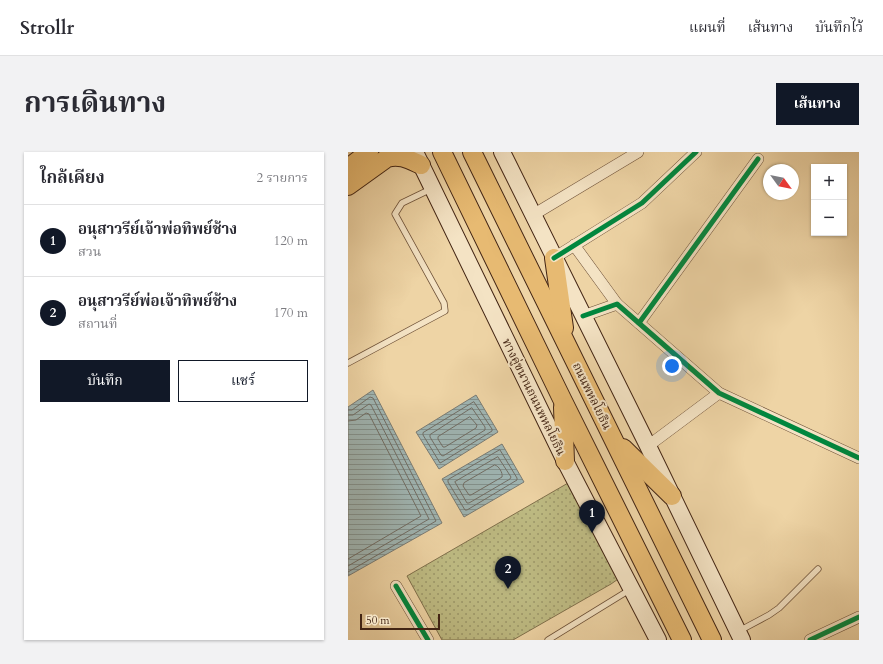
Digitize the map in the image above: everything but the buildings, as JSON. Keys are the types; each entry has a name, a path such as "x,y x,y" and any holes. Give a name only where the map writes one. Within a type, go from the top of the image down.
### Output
{"main road":[{"path":"348,168 369,152"},
{"path":"442,152 562,399 682,640"},
{"name":"ถนนพหลโยธิน","path":"472,152 712,640"},
{"path":"502,152 648,446 740,636"},
{"path":"348,186 392,156 418,159"},
{"name":"ทางคู่ขนานถนนพหลโยธิน","path":"418,159 565,461 658,640"},
{"path":"554,258 566,344"},
{"path":"562,399 565,461"},
{"path":"614,440 672,496"}],"street":[{"path":"533,215 638,152"},
{"path":"554,258 642,203 696,152"},
{"path":"639,323 758,159"},
{"path":"574,245 617,304 719,393 859,458"},
{"path":"583,316 617,304"},
{"path":"648,446 719,393"},
{"path":"396,586 428,640"},
{"path":"810,640 859,617"}],"lane":[{"path":"348,363 445,311 444,304 395,214 402,203 431,188"},
{"path":"740,636 779,608 818,569"},
{"path":"548,640 631,588"}],"shaded area":[{"path":"575,479 624,575 513,640 442,640 407,576"}],"water":[{"path":"373,390 442,523 348,576 348,407"},
{"path":"476,395 498,432 439,469 416,432"},
{"path":"502,444 524,482 464,517 442,479"}],"cycle path":[{"path":"554,258 642,203 696,152"},
{"path":"639,323 758,159"},
{"path":"583,316 617,304 719,393 859,458"},
{"path":"396,586 428,640"},
{"path":"810,640 859,617"}],"place":[{"name":"อนุสาวรีย์เจ้าพ่อทิพย์ช้าง","path":"592,533"},
{"name":"อนุสาวรีย์พ่อเจ้าทิพย์ช้าง","path":"508,589"}]}
